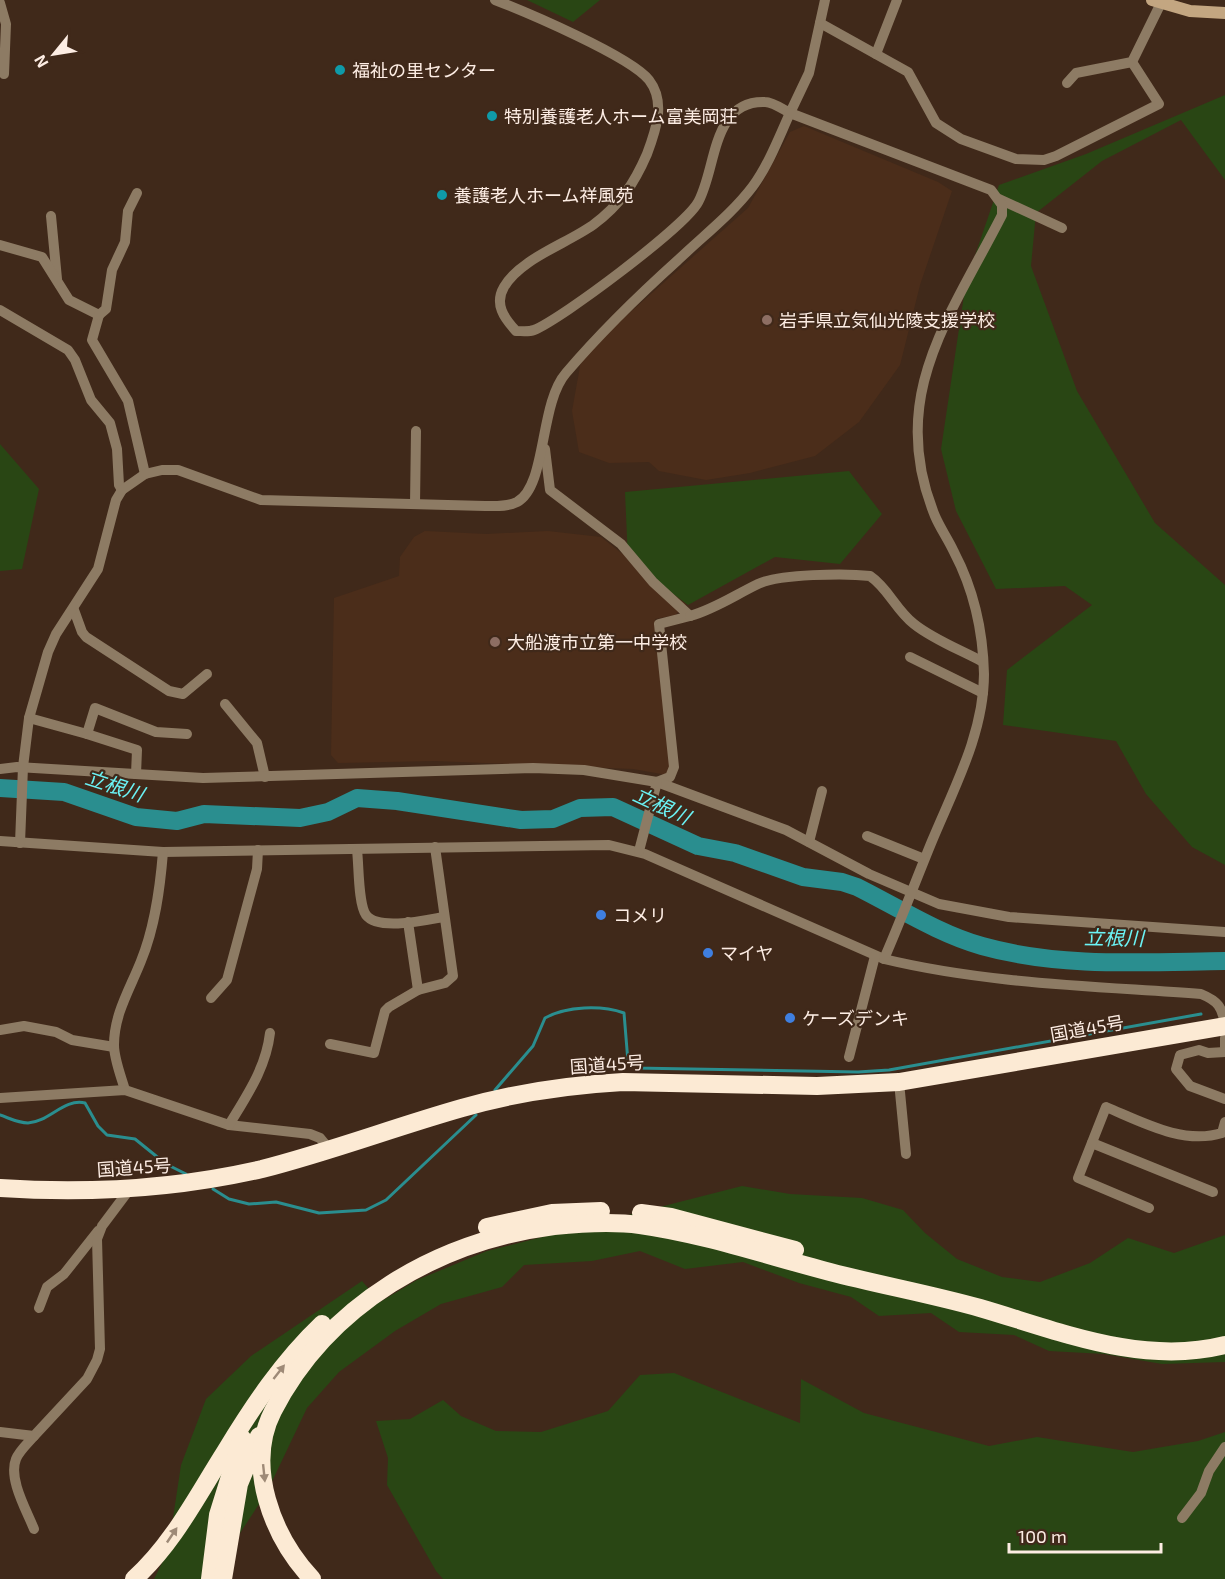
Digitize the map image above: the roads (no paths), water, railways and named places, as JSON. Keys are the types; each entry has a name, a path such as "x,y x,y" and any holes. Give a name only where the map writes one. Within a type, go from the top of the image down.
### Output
{"highway":[{"name":"国道45号","path":"0,1188 54,1191 129,1190 208,1180 263,1168 463,1107 516,1095 593,1084 623,1082 817,1086 899,1082 1225,1025"},
{"path":"134,1579 164,1546 256,1403 310,1335 365,1286 449,1240 517,1218 587,1210 671,1217 876,1272 925,1292 1109,1345 1150,1352 1178,1352 1225,1345"},
{"path":"223,1579 239,1484 255,1444 289,1384 327,1335 380,1290 452,1251 520,1231 588,1222 637,1224 681,1232 875,1284 925,1292"},
{"path":"210,1579 218,1515 241,1440 256,1403"},
{"path":"272,1413 261,1441 268,1504 285,1545 312,1579"}],"street":[{"path":"495,0 617,57 648,80 659,104 657,129 635,182 616,207 591,226 513,273 502,289 499,307 504,319 516,331 531,332 556,318 679,225 698,203 713,152 727,119 744,107 766,101 790,113 992,190 999,199 1002,215 937,343 924,375 917,419 919,467 925,490 936,519 966,577 976,605 983,662 983,693 969,753 889,947 880,957 849,1057"},
{"path":"20,843 21,768 29,718 48,652 56,634 98,569 116,500 122,490 145,474 162,470 178,470 261,500 485,506 508,505 518,501 528,493 537,471 543,431 556,384 607,326 724,217 753,186 810,73 825,0"},
{"path":"876,54 897,0"},
{"path":"1132,62 1156,1 1190,11 1225,13"},
{"path":"0,3 6,24 4,74"},
{"path":"820,23 908,72 936,123 974,146 1029,160 1056,156 1159,104 1132,62"},
{"path":"1067,83 1076,73 1132,62"},
{"path":"137,193 128,211 125,242 108,286 106,309 99,315 92,334 94,346 128,400 145,474"},
{"path":"999,199 1062,228"},
{"path":"51,216 57,282"},
{"path":"0,245 42,257 69,300 99,315"},
{"path":"0,310 68,350 75,360 91,400 110,423 117,449 119,484 122,490"},
{"path":"415,504 416,431"},
{"path":"543,431 550,490 621,544 653,582 690,616"},
{"path":"639,852 656,786 670,777 674,767 659,624 719,606 759,583 775,578 870,576 880,583 894,605 913,624 983,662"},
{"path":"74,609 86,637 169,691 183,694 207,674"},
{"path":"910,657 983,693"},
{"path":"225,704 257,743 265,777"},
{"path":"87,734 95,708 156,732 187,734"},
{"path":"29,718 137,750 136,774"},
{"path":"0,764 21,768"},
{"path":"0,769 21,768 203,778 533,768 584,770 656,786 786,830 909,896 939,904 1009,916 1225,932"},
{"path":"809,842 822,791"},
{"path":"867,836 924,859"},
{"path":"0,841 163,852 592,844 639,852 880,957 925,969 978,977 1201,994 1213,999 1222,1007 1225,1025"},
{"path":"330,1044 374,1053 385,1011 418,990 445,983 453,976 435,847"},
{"path":"211,998 227,980 257,869 258,850"},
{"path":"357,850 366,914 381,923 443,917"},
{"path":"125,1090 114,1047 122,1002 141,961 159,897 163,852"},
{"path":"408,922 418,990"},
{"path":"0,1030 24,1026 56,1032 72,1040 114,1047"},
{"path":"229,1125 257,1080 267,1055 270,1033"},
{"path":"1225,1038 1225,1052 1187,1051 1180,1055 1176,1069 1190,1086 1225,1099"},
{"path":"899,1082 906,1154"},
{"path":"0,1098 125,1090 229,1125 310,1134 320,1138 329,1149"},
{"path":"1149,1208 1078,1178 1106,1107 1168,1132 1195,1136 1222,1133 1225,1122"},
{"path":"1092,1143 1213,1192"},
{"path":"39,1308 47,1287 64,1274 129,1190"},
{"path":"34,1529 15,1478 16,1457 87,1379 97,1360 100,1327 96,1250 102,1226"},
{"path":"0,1432 34,1436"},
{"path":"1182,1518 1201,1493 1209,1471 1225,1447"}],"waterway":[{"name":"立根川","path":"0,788 64,792 136,817 177,821 204,814 300,818 328,812 357,798 397,801 521,820 553,819 580,808 613,807 698,846 735,853 803,877 842,882 857,887 934,927 982,946 1012,953 1072,961 1225,961"},
{"path":"495,1090 533,1046 545,1018 574,1009 595,1008 624,1013 628,1062 634,1068 858,1072 889,1070 1201,1014"},
{"path":"0,1115 17,1121 36,1122 70,1104 85,1103 98,1126 107,1135 135,1139 166,1164 186,1174"},
{"path":"213,1189 229,1199 249,1204 276,1202 319,1213 366,1210 386,1200 476,1115"}],"place":[{"name":"福祉の里センター","path":"340,70"},
{"name":"特別養護老人ホーム富美岡荘","path":"492,116"},
{"name":"養護老人ホーム祥風苑","path":"442,195"},
{"name":"岩手県立気仙光陵支援学校","path":"767,320"},
{"name":"大船渡市立第一中学校","path":"495,642"},
{"name":"コメリ","path":"601,915"},
{"name":"マイヤ","path":"708,953"},
{"name":"ケーズデンキ","path":"790,1018"}]}
